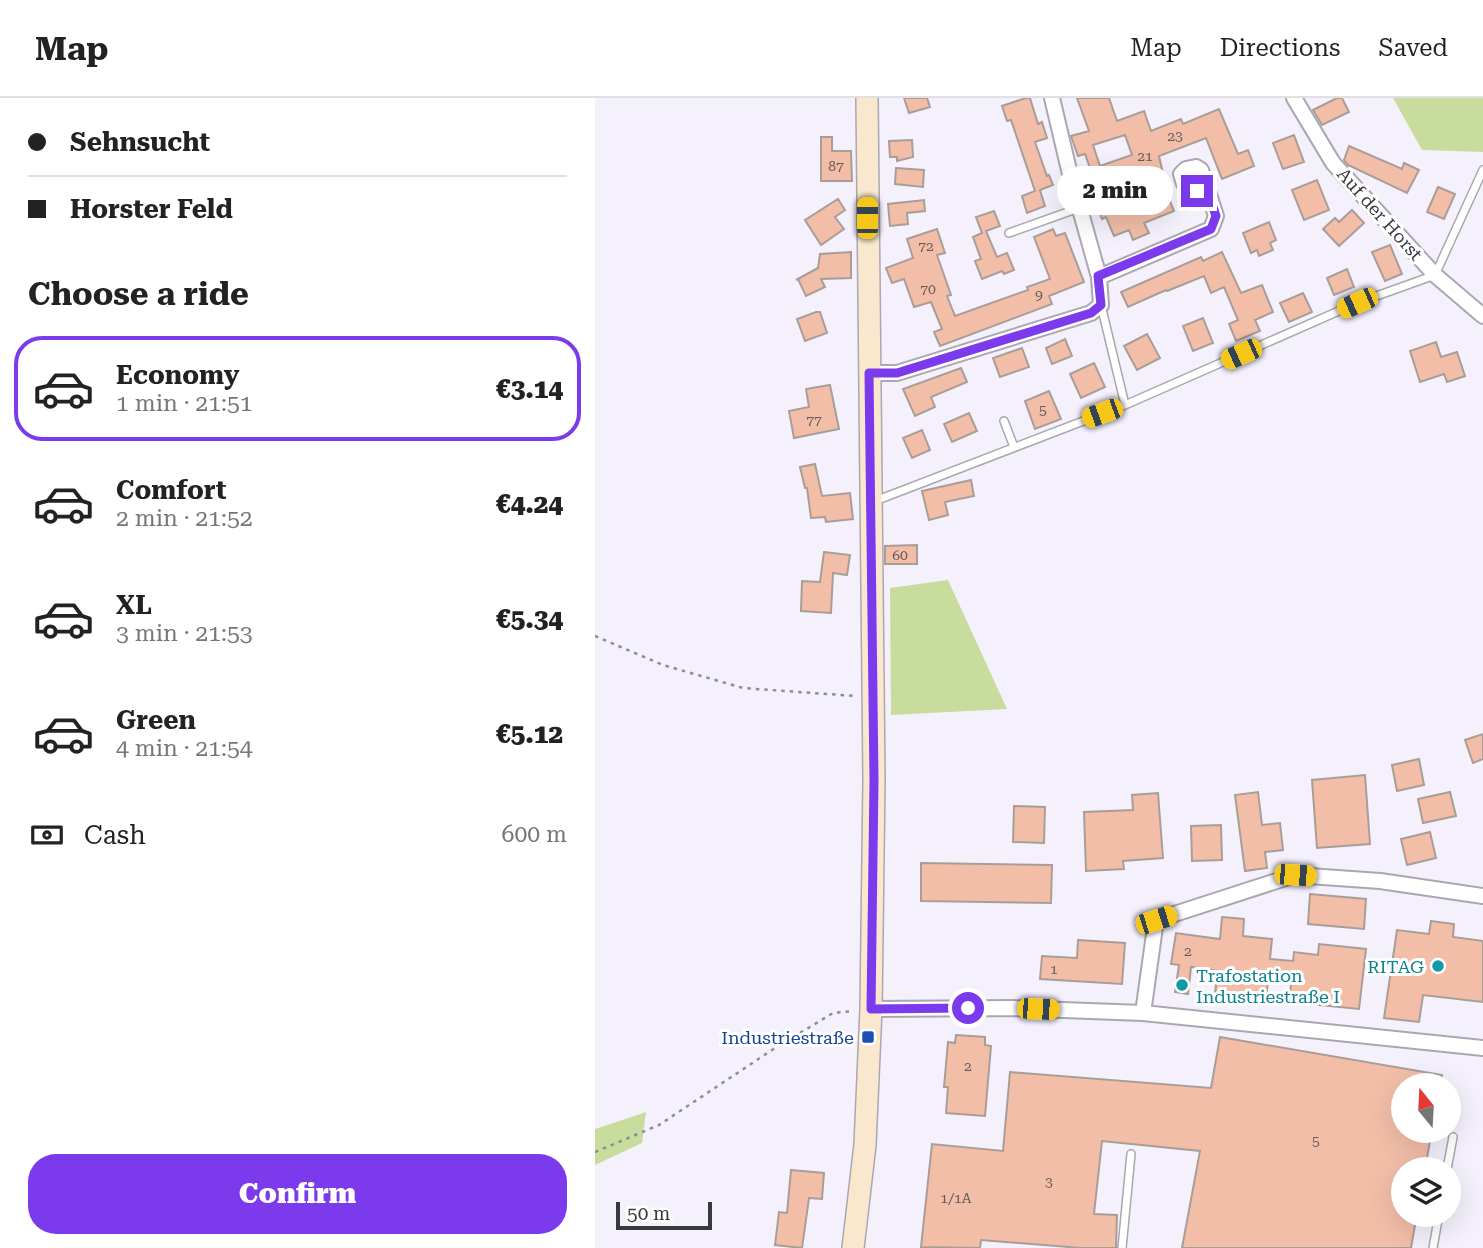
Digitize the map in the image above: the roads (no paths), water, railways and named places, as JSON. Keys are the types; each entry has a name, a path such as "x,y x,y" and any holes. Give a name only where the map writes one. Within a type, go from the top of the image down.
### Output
{"street":[{"path":"853,1248 865,1145 871,1009 874,698 867,98"},
{"path":"869,373 897,373 1091,313 1101,305 1098,276 1052,98"},
{"name":"Auf der Horst","path":"1294,98 1333,163 1434,275 1483,316"},
{"path":"1098,276 1211,229 1216,216 1210,198"},
{"path":"1143,1013 1156,920 1295,875 1380,881 1483,896"},
{"path":"871,1009 1012,1008 1143,1013 1483,1048"}],"lane":[{"path":"871,502 1125,405 1357,303 1434,275 1483,170"},
{"path":"1009,233 1079,208"},
{"path":"1101,305 1125,405"},
{"path":"1004,421 1014,447"},
{"path":"1122,1248 1131,1154"},
{"path":"1433,1248 1437,1227"}],"place":[{"name":"RITAG","path":"1438,966"},
{"name":"Trafostation Industriestraße I","path":"1182,985"},
{"name":"Industriestraße","path":"868,1037"}]}
